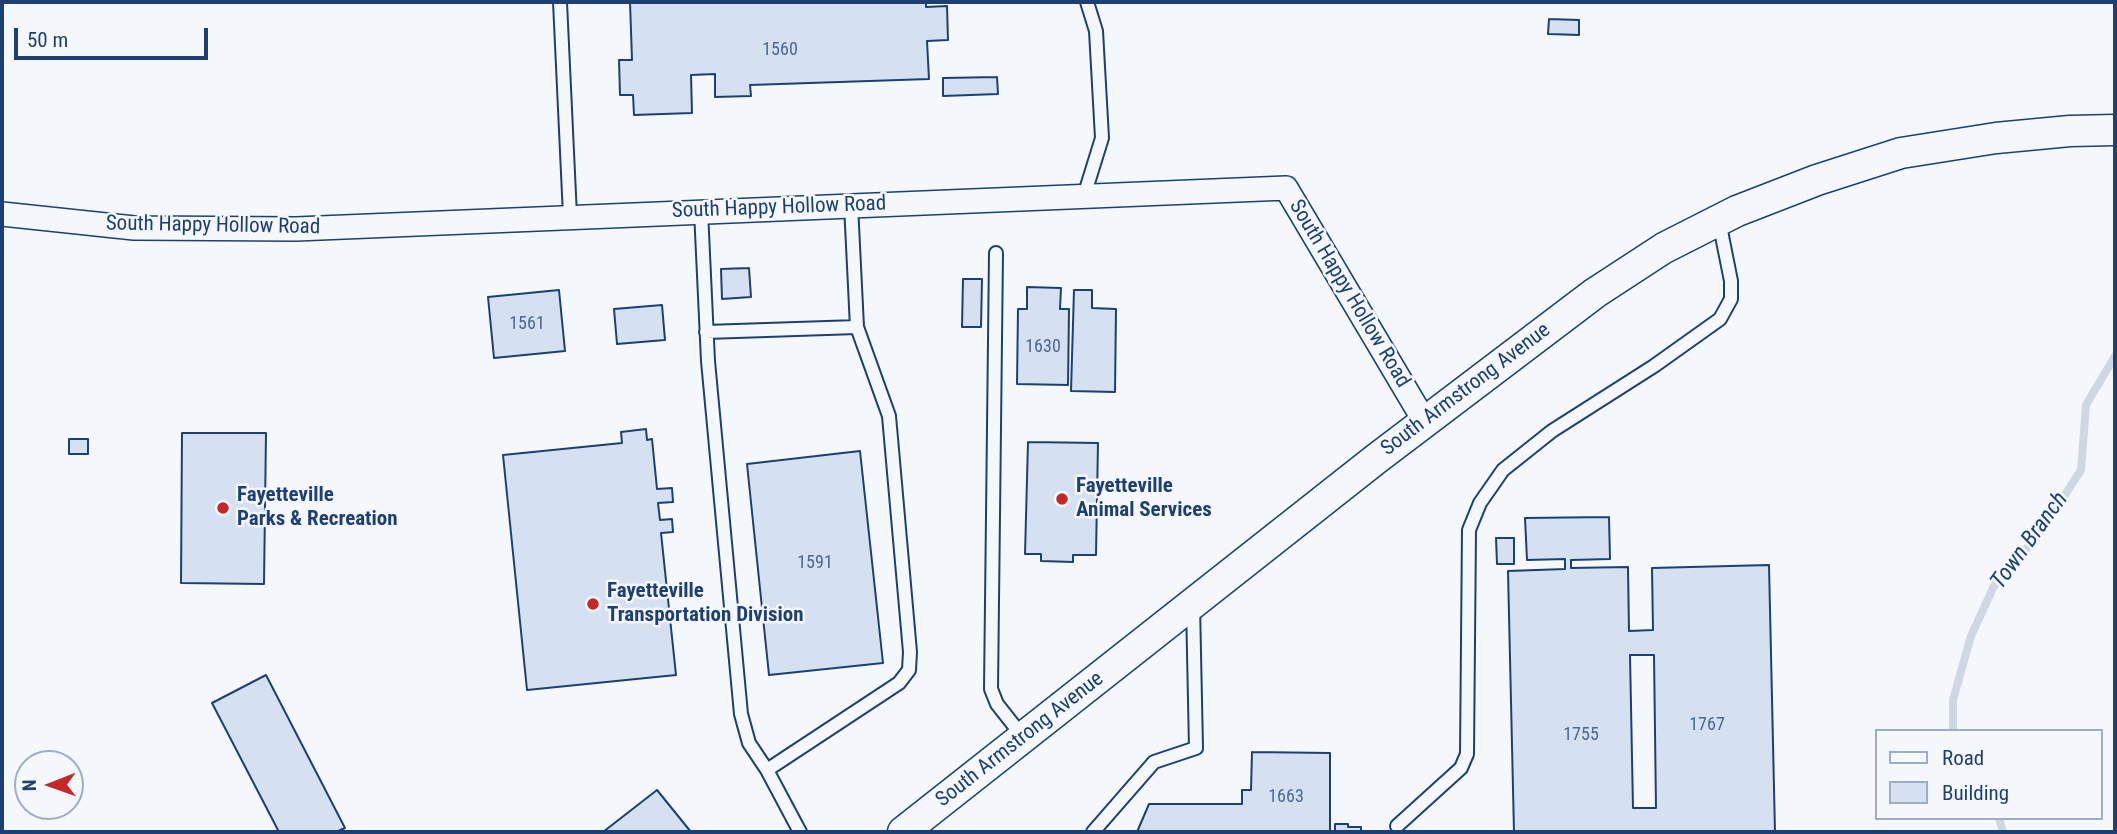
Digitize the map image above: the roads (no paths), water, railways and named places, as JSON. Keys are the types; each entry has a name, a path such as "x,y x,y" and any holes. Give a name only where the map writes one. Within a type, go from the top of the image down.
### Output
{"street":[{"name":"South Armstrong Avenue","path":"903,832 1425,422 1595,293 1664,248 1718,220 1818,180 1901,153 1996,138 2115,130"},
{"name":"South Happy Hollow Road","path":"2,214 134,228 282,229 1286,188 1425,422"}],"lane":[{"path":"560,2 570,216"},
{"path":"1084,196 1102,138 1096,31 1087,2"},
{"path":"767,770 899,683 909,670 909,638 889,416 857,327 851,205"},
{"path":"701,211 706,332 741,714 749,743 767,770 800,832"},
{"path":"1397,826 1461,768 1467,754 1469,530 1480,503 1503,470 1552,431 1654,366 1720,319 1731,299 1731,281 1718,220"},
{"path":"996,253 991,689 997,704 1023,738"},
{"path":"706,332 857,327"},
{"path":"1093,832 1154,762 1196,748 1193,605"}],"waterway":[{"name":"Town Branch","path":"1953,729 1953,700 1971,636 1994,586 2041,532 2081,470 2086,405 2115,356"},
{"name":"Town Branch","path":"2000,820 2003,832"}],"place":[{"name":"Fayetteville Animal Services","path":"1062,499"},
{"name":"Fayetteville Parks & Recreation","path":"223,508"},
{"name":"Fayetteville Transportation Division","path":"593,604"}]}
